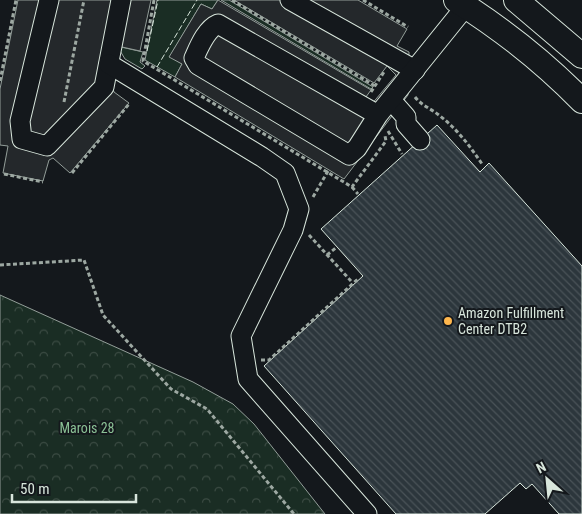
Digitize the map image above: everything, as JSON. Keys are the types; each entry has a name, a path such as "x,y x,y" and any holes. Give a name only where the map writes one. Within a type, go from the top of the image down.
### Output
{"main road":[{"path":"516,0 582,56"},
{"path":"461,3 509,35 582,101"}],"lane":[{"path":"49,0 20,121 22,139 47,146 104,88 121,0"},
{"path":"290,0 415,70"},
{"path":"382,122 218,24 212,26 194,58 198,65 349,155 382,122 391,100 415,70 461,3"},
{"path":"108,64 262,157 285,173 299,209 293,230 241,336 248,379 367,514"},
{"path":"391,100 406,117 406,124 425,136"}],"path":[{"path":"0,81 16,0"},
{"path":"63,106 84,0"},
{"path":"232,0 375,86"},
{"path":"363,0 408,27"},
{"path":"366,100 387,68"},
{"path":"412,94 419,103 445,120 470,146 482,164"},
{"path":"72,173 129,104"},
{"path":"382,122 402,154"},
{"path":"465,151 470,146"},
{"path":"312,205 313,195 328,171"},
{"path":"4,174 42,182"},
{"path":"352,187 358,194"},
{"path":"308,234 351,281"},
{"path":"327,255 337,247"},
{"path":"0,264 84,260 103,315 171,389 207,409 294,514"},
{"path":"244,357 269,360 359,278"}],"green space":[{"path":"157,0 218,0 212,9 201,4 170,56 182,64 175,77 145,60"},
{"path":"221,0 229,0 373,87 371,89"},
{"path":"121,47 143,52 140,62 145,66 142,69 125,59 119,49"},
{"name":"Marois 28","path":"0,295 193,382 233,404 254,424 325,514 0,514"}],"shaded area":[{"path":"18,0 151,0 140,51 122,47 119,49 112,86 114,92 129,103 70,173 53,158 49,160 43,181 3,173 8,146 0,145 0,89"},
{"path":"218,0 371,90 363,101 371,105 396,75 387,66 374,83 234,0 358,0 407,29 397,46 409,52 408,95 344,179 175,77 182,64 169,57 201,4 212,9"}],"building":[{"name":"Amazon Fulfillment Center DTB2","path":"437,125 480,172 489,163 582,266 582,514 559,514 532,484 526,489 520,483 485,514 396,514 264,366 363,276 321,229"}],"fence":[{"path":"147,51 158,0"},
{"path":"157,67 197,0"}],"place":[{"name":"Amazon Fulfillment Center DTB2","path":"448,321"}]}
